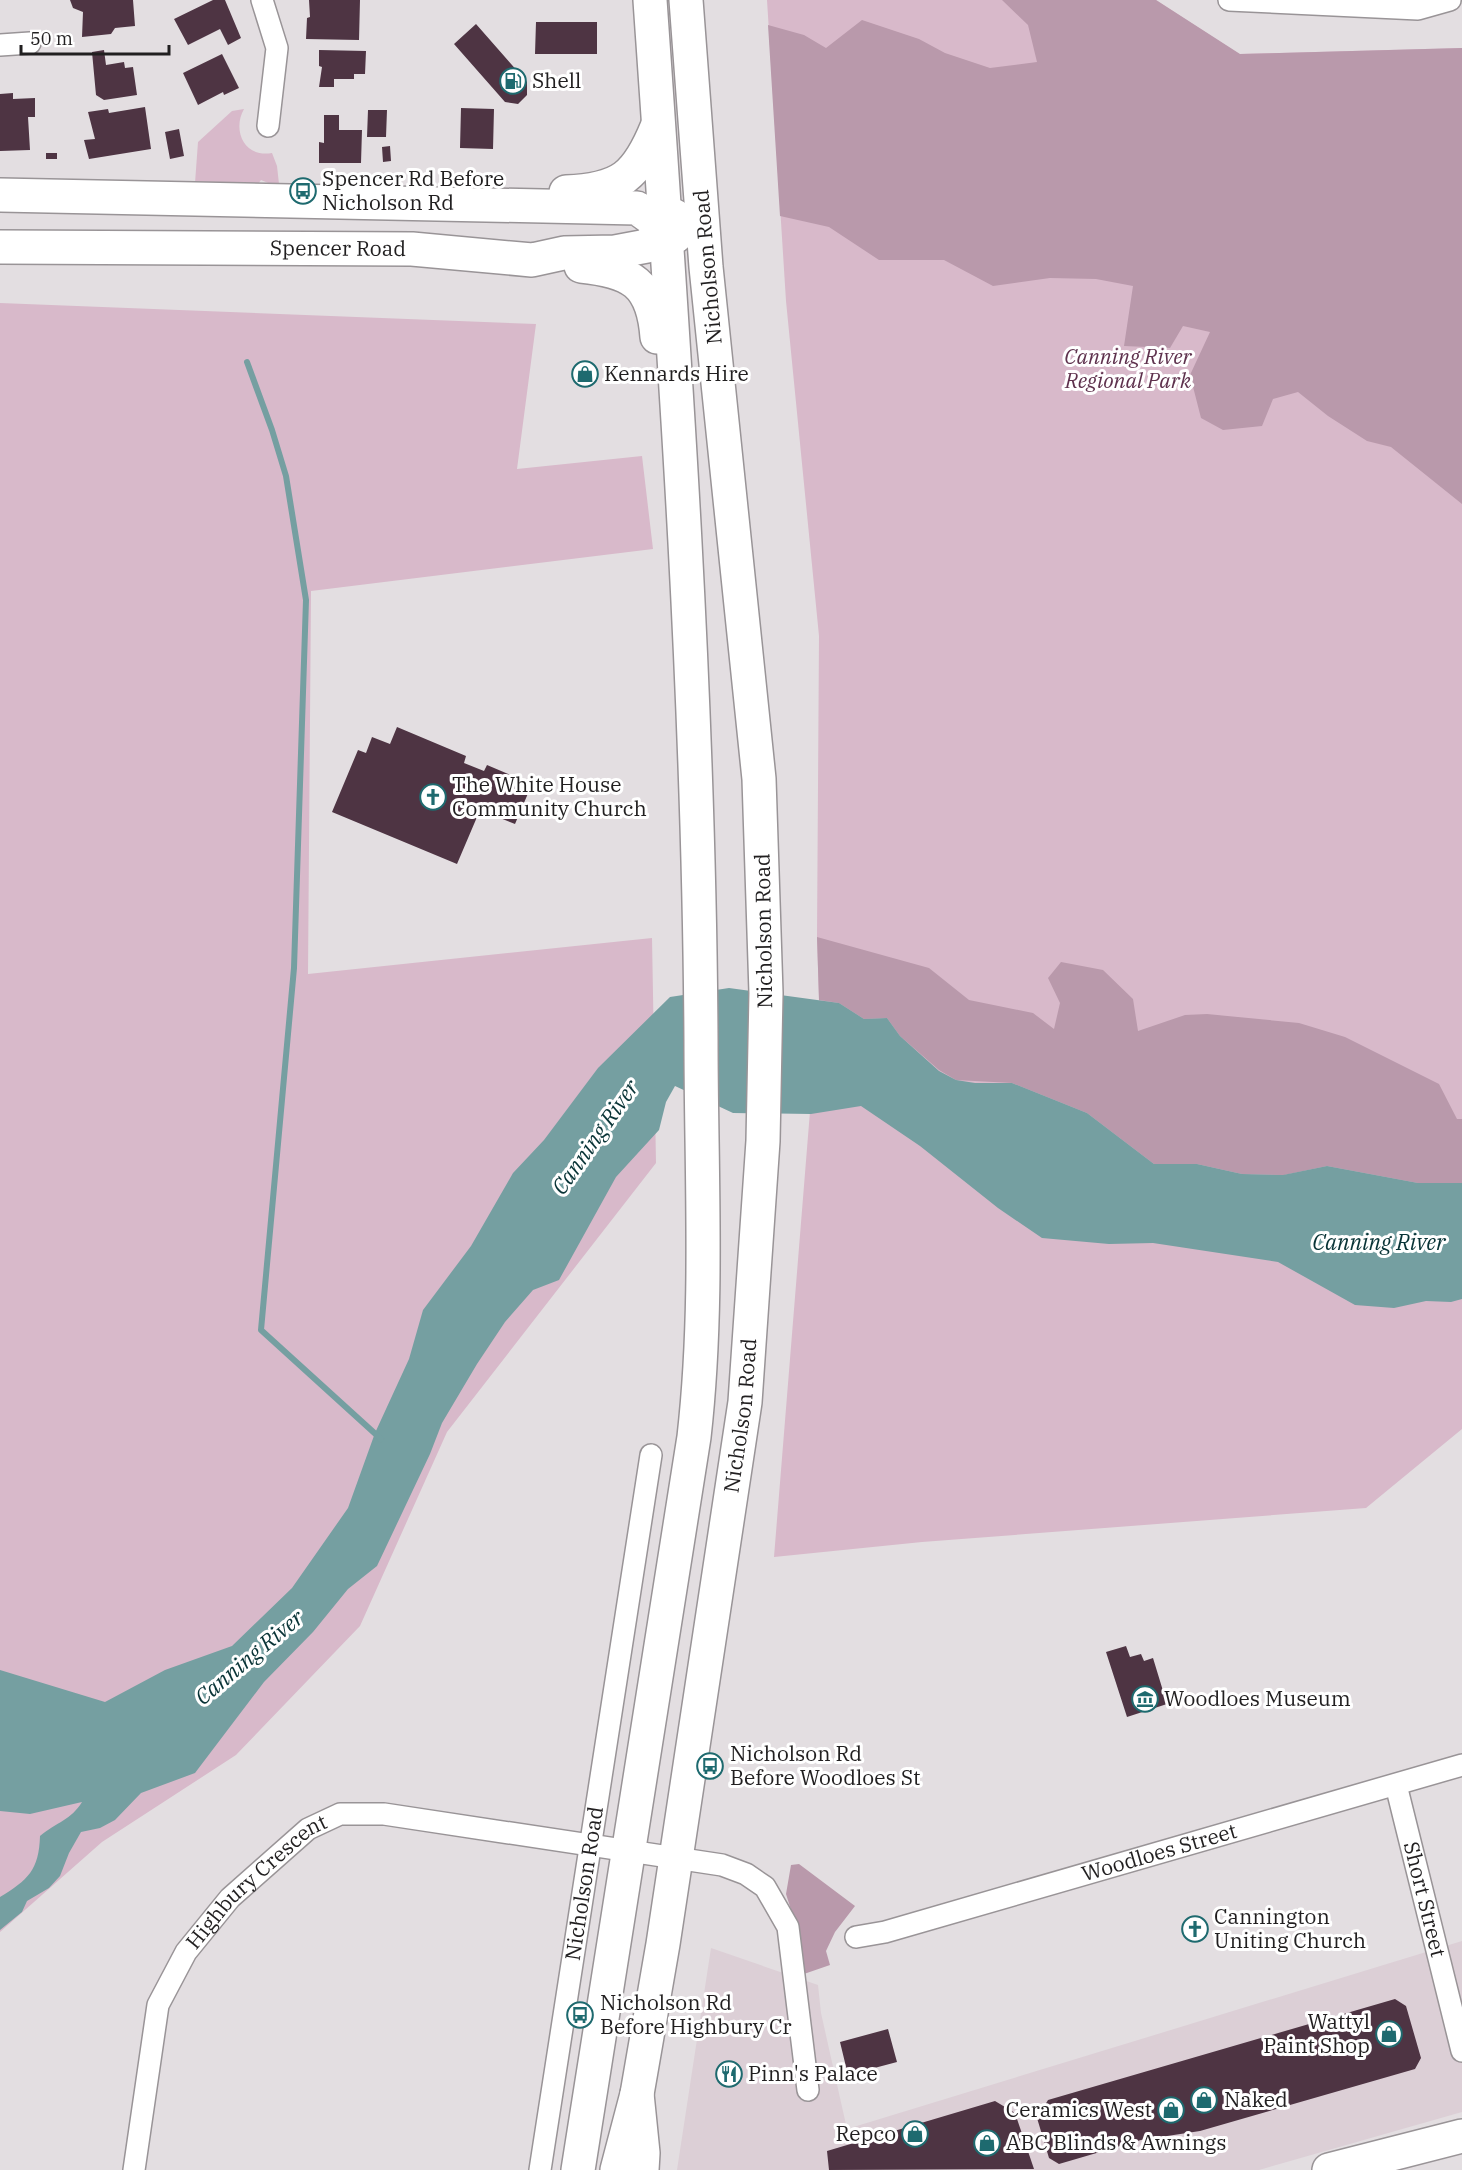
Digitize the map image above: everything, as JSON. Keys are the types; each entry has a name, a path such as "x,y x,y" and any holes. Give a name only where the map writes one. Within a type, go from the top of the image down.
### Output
{"main road":[{"name":"Nicholson Road","path":"578,2170 692,1449 700,1381 703,1291 700,952 692,647 650,0"},
{"name":"Nicholson Road","path":"617,2170 637,2094 676,1859 745,1402 760,1214 765,1066 764,918 759,779 706,267 686,0"},
{"path":"412,203 490,194 583,191 605,186 621,180 644,159 658,124"},
{"name":"Spencer Road","path":"0,247 412,249 532,260 564,252 615,252 647,246 663,227 700,193"},
{"path":"0,195 637,208 691,247 706,267"},
{"path":"532,260 608,269 636,281 651,302 660,375 677,410"},
{"path":"637,2094 644,2152 642,2170"},
{"path":"1329,2170 1462,2136"}],"street":[{"path":"262,0 277,48 268,126"},
{"path":"1228,0 1418,9 1450,0"},
{"path":"0,45 30,43"},
{"name":"Nicholson Road","path":"540,2170 651,1455"},
{"name":"Woodloes Street","path":"856,1937 885,1932 1462,1765"},
{"name":"Short Street","path":"1396,1785 1462,2051"},
{"name":"Highbury Crescent","path":"134,2170 158,2005 186,1952 230,1898 280,1850 308,1829 340,1814 384,1814 627,1851"},
{"name":"Nicholson Road","path":"627,1851 722,1865 746,1874 765,1887 788,1927 808,2090"}],"shaded area":[{"path":"1002,0 1156,0 1240,54 1462,48 1462,504 1391,447 1367,441 1328,416 1298,392 1273,399 1262,426 1223,430 1201,418 1190,375 1210,332 1183,326 1170,348 1124,346 1133,286 1096,279 1050,278 993,286 944,260 879,260 829,227 780,216 768,25 804,35 826,48 862,20 919,39 945,53 990,68 1037,62 1028,25"},
{"path":"817,937 929,968 969,1000 1033,1013 1054,1029 1060,1003 1048,978 1061,962 1103,970 1133,999 1138,1031 1185,1015 1207,1014 1299,1023 1345,1037 1439,1084 1457,1119 1462,1119 1462,1183 1418,1183 1327,1166 1284,1175 1242,1174 1197,1164 1154,1164 1087,1113 1012,1083 956,1080 939,1070 900,1036 887,1018 864,1019 839,1003 819,1000"},
{"path":"799,1864 855,1906 835,1932 826,1951 830,1965 801,1975 798,1932 786,1894 791,1865"},
{"path":"1462,1941 1462,2112 1259,2170 677,2170 711,1948 818,1985 821,2013 847,2129"}],"green space":[{"name":"Canning River Regional Park","path":"767,0 1156,0 1239,54 1462,48 1462,1429 1366,1508 922,1542 774,1557 819,1000 817,937 819,636 786,301"},
{"path":"244,109 239,125 243,141 254,151 272,153 277,166 279,184 273,185 261,180 258,184 195,183 198,142 232,111"},
{"path":"0,303 536,324 517,469 642,456 653,549 311,591 308,974 652,938 656,1163 447,1432 360,1626 236,1755 102,1842 0,1932"}],"water":[{"name":"Canning River","path":"729,988 839,1003 864,1019 887,1018 900,1036 939,1071 956,1080 975,1083 1012,1083 1087,1113 1154,1164 1197,1164 1242,1174 1283,1175 1327,1166 1418,1183 1462,1183 1462,1299 1451,1302 1426,1301 1394,1308 1355,1305 1278,1262 1153,1243 1109,1244 1042,1238 998,1208 920,1146 861,1106 811,1114 733,1113 675,1086 666,1102 659,1130 616,1177 559,1280 533,1290 505,1322 477,1364 442,1423 430,1454 377,1566 348,1589 313,1632 264,1682 195,1773 141,1793 115,1820 100,1828 81,1832 60,1876 49,1888 27,1901 22,1912 0,1930 0,1897 18,1885 30,1873 37,1857 40,1836 68,1817 82,1802 30,1814 0,1811 0,1670 105,1702 165,1670 232,1646 292,1588 348,1508 375,1433 409,1359 423,1310 471,1246 513,1173 544,1140 598,1068 670,997"}],"building":[{"path":"70,0 133,0 135,26 115,28 111,34 82,37 83,12 73,8"},
{"path":"213,0 225,0 241,38 228,45 220,29 188,45 174,19"},
{"path":"309,0 360,0 359,40 306,39 307,18 310,17"},
{"path":"536,22 597,22 597,54 535,54"},
{"path":"476,24 527,82 527,95 518,104 505,102 454,44"},
{"path":"104,50 106,65 124,62 125,68 133,67 137,95 104,100 96,95 92,52"},
{"path":"319,50 366,51 365,74 354,74 354,79 334,79 334,87 319,87 322,67 319,66"},
{"path":"222,54 239,88 224,95 223,92 198,105 183,73"},
{"path":"13,93 13,99 35,98 35,117 28,117 30,150 0,151 0,94"},
{"path":"145,107 151,149 89,159 84,140 95,139 88,112 108,109 109,113"},
{"path":"461,108 494,109 493,149 460,148"},
{"path":"368,110 387,110 386,137 367,137"},
{"path":"324,115 339,115 339,130 362,130 361,163 319,163 319,142 324,143"},
{"path":"179,129 184,156 170,159 165,132"},
{"path":"390,146 391,161 383,162 382,147"},
{"path":"46,153 57,153 57,159 46,159"},
{"name":"The White House Community Church","path":"397,727 466,756 464,763 484,771 487,765 532,784 515,824 480,810 457,864 332,812 358,750 366,753 372,737 390,744"},
{"path":"1126,1646 1130,1657 1141,1654 1144,1661 1153,1658 1167,1704 1127,1717 1106,1652"},
{"path":"1395,1999 1406,2006 1421,2058 1415,2069 1200,2131 1141,2140 1059,2164 1049,2158 1037,2118 1048,2100"},
{"path":"888,2029 897,2062 848,2075 840,2042"},
{"path":"995,2101 1015,2113 1034,2169 829,2170 827,2151"}],"waterway":[{"path":"247,362 286,476 306,600 294,968 261,1330 381,1439"}],"place":[{"name":"Shell","path":"513,81"},
{"name":"Spencer Rd Before Nicholson Rd","path":"303,191"},
{"name":"Kennards Hire","path":"585,374"},
{"name":"The White House Community Church","path":"433,797"},
{"name":"Woodloes Museum","path":"1145,1699"},
{"name":"Nicholson Rd Before Woodloes St","path":"710,1766"},
{"name":"Cannington Uniting Church","path":"1195,1929"},
{"name":"Nicholson Rd Before Highbury Cr","path":"580,2015"},
{"name":"Wattyl Paint Shop","path":"1389,2034"},
{"name":"Pinn's Palace","path":"729,2074"},
{"name":"Naked","path":"1204,2100"},
{"name":"Ceramics West","path":"1171,2110"},
{"name":"Repco","path":"915,2134"},
{"name":"ABC Blinds & Awnings","path":"987,2143"}]}
